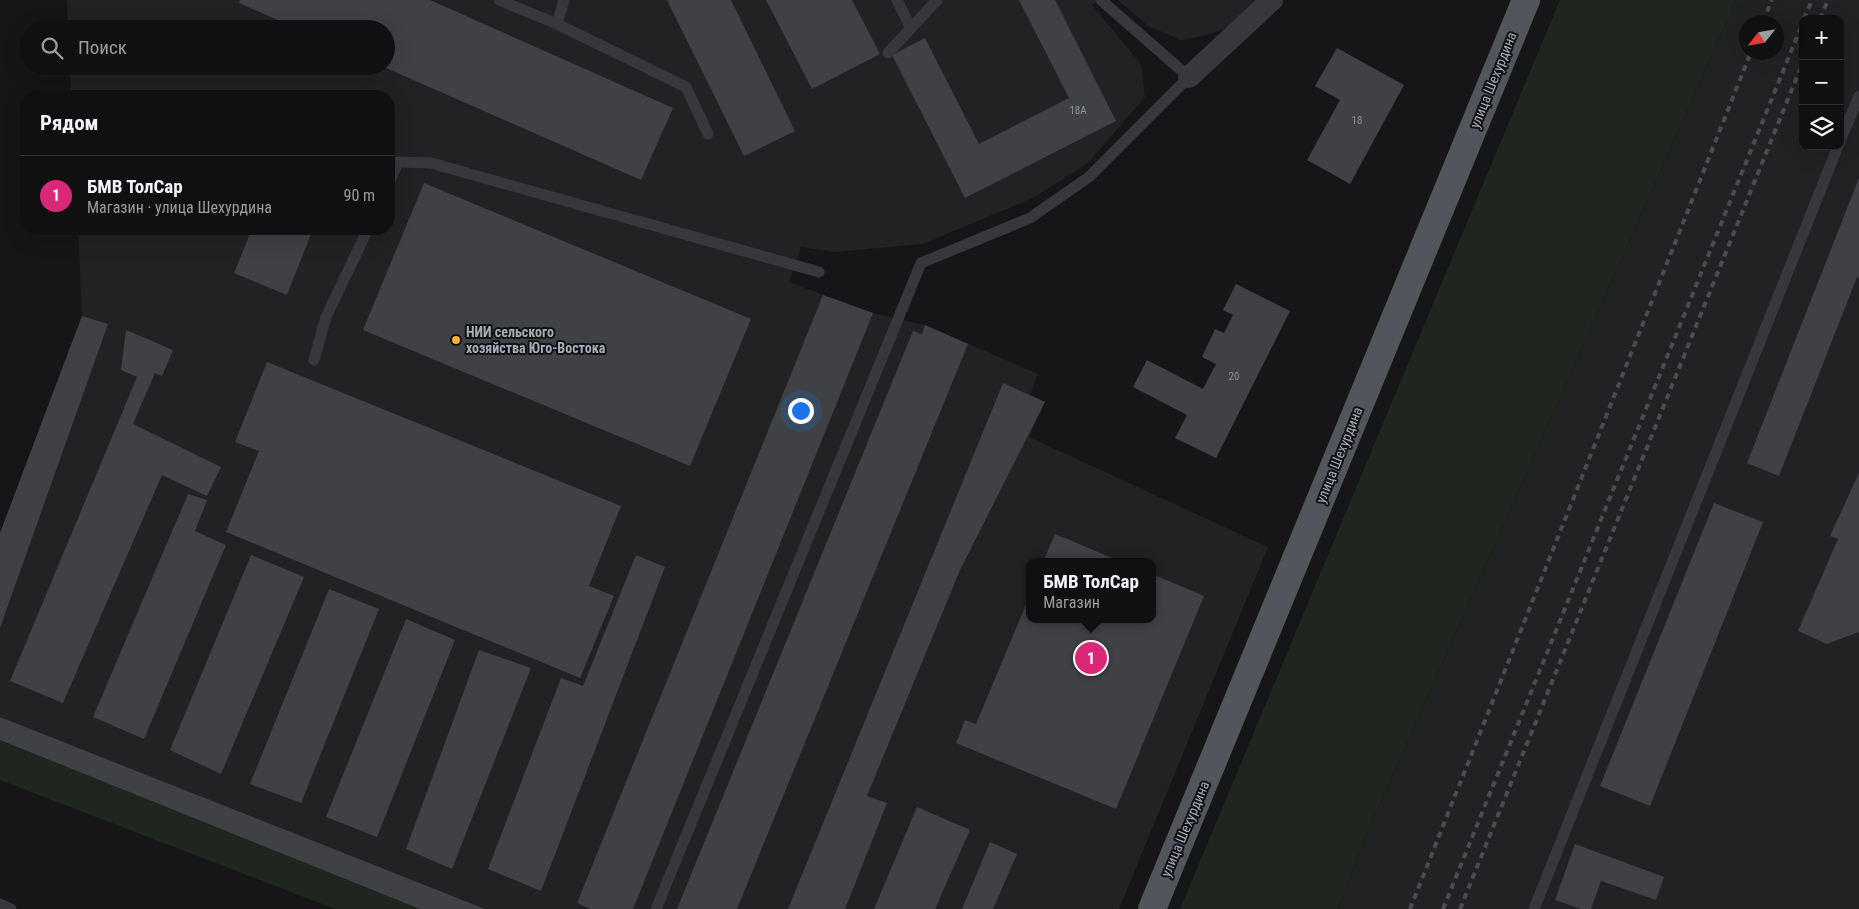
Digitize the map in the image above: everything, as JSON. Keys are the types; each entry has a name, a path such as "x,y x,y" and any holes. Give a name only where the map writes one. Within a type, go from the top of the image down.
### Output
{"main road":[{"name":"улица Шехурдина","path":"1152,909 1526,0"}],"street":[{"path":"1189,77 1272,0"}],"lane":[{"path":"499,0 557,24 686,86 708,134"},
{"path":"557,24 564,0"},
{"path":"898,0 911,28"},
{"path":"888,52 937,0"},
{"path":"656,909 921,263 1030,218 1089,177 1189,77 1101,0"},
{"path":"1844,132 1859,96"},
{"path":"1534,909 1836,150"},
{"path":"395,169 398,162 431,164 819,272"},
{"path":"314,360 326,317 365,235"},
{"path":"0,904 11,909"}],"shaded area":[{"path":"67,0 1099,0 1092,5 1141,64 1145,97 1088,163 1031,199 922,244 835,252 801,247 789,282 873,313 925,325 1038,374 1030,395 1045,402 1029,437 1268,547 1119,909 420,909 0,740 0,533 82,316 78,235 395,235 395,90 71,90 70,75 395,75 395,20 68,20"},
{"path":"1118,0 1260,0 1233,26 1208,35 1181,40 1148,26"},
{"path":"1560,0 1736,0 1366,835 1338,909 1180,909"},
{"path":"1736,0 1859,0 1859,909 1338,909 1366,835"},
{"path":"0,740 420,909 335,909 0,780"}],"building":[{"path":"240,0 430,0 673,108 641,180 395,72 395,20 278,20 239,3"},
{"path":"667,0 731,0 795,131 744,156"},
{"path":"766,0 852,0 880,54 812,89"},
{"path":"1019,0 1055,0 1116,121 965,198 892,55 925,38 979,144 1069,98"},
{"path":"1337,48 1404,85 1350,184 1307,160 1340,100 1315,86"},
{"path":"1859,178 1859,278 1857,277 1779,476 1747,463"},
{"path":"424,183 751,319 690,466 363,330"},
{"path":"250,235 311,235 287,295 234,273"},
{"path":"1236,284 1290,311 1216,458 1175,438 1187,415 1133,387 1147,360 1203,389 1216,364 1202,357 1215,329 1224,333 1233,315 1223,310"},
{"path":"823,295 873,313 633,909 591,909 577,903"},
{"path":"82,316 108,324 0,628 0,533"},
{"path":"925,325 968,344 737,909 677,909 913,331 922,334"},
{"path":"126,330 173,350 162,376 155,373 133,424 221,467 207,496 162,475 63,703 10,681 137,377 121,370"},
{"path":"267,362 621,506 589,586 614,596 580,678 226,532 259,451 235,442"},
{"path":"1003,383 1045,402 960,570 867,796 887,803 845,909 788,909"},
{"path":"1859,473 1859,632 1827,644 1798,631 1838,539 1830,536"},
{"path":"188,494 207,500 195,531 226,545 144,739 93,717"},
{"path":"1714,503 1763,522 1650,806 1600,786"},
{"path":"1055,534 1112,558 1045,558"},
{"path":"251,555 304,577 221,774 170,750"},
{"path":"636,555 665,567 541,891 488,869 561,678 583,686"},
{"path":"1156,576 1204,596 1116,809 956,743 965,720 976,724 1026,605 1026,623 1156,623"},
{"path":"329,589 379,609 301,803 250,784"},
{"path":"406,619 455,640 377,837 326,817"},
{"path":"479,650 531,668 452,869 406,849"},
{"path":"0,717 485,909 420,909 0,740"},
{"path":"917,807 970,830 935,909 874,909"},
{"path":"990,842 1017,854 993,909 962,909"},
{"path":"1575,844 1664,877 1656,900 1601,881 1591,909 1581,909 1555,900"}],"railway":[{"path":"1766,15 1772,0"},
{"path":"1806,15 1812,0"},
{"path":"1822,15 1828,0"},
{"path":"1443,909 1799,32"},
{"path":"1410,909 1748,60"},
{"path":"1460,909 1799,72"}],"place":[{"name":"НИИ сельского хозяйства Юго-Востока","path":"456,340"},
{"name":"БМВ ТолСар","path":"1091,658"}]}
